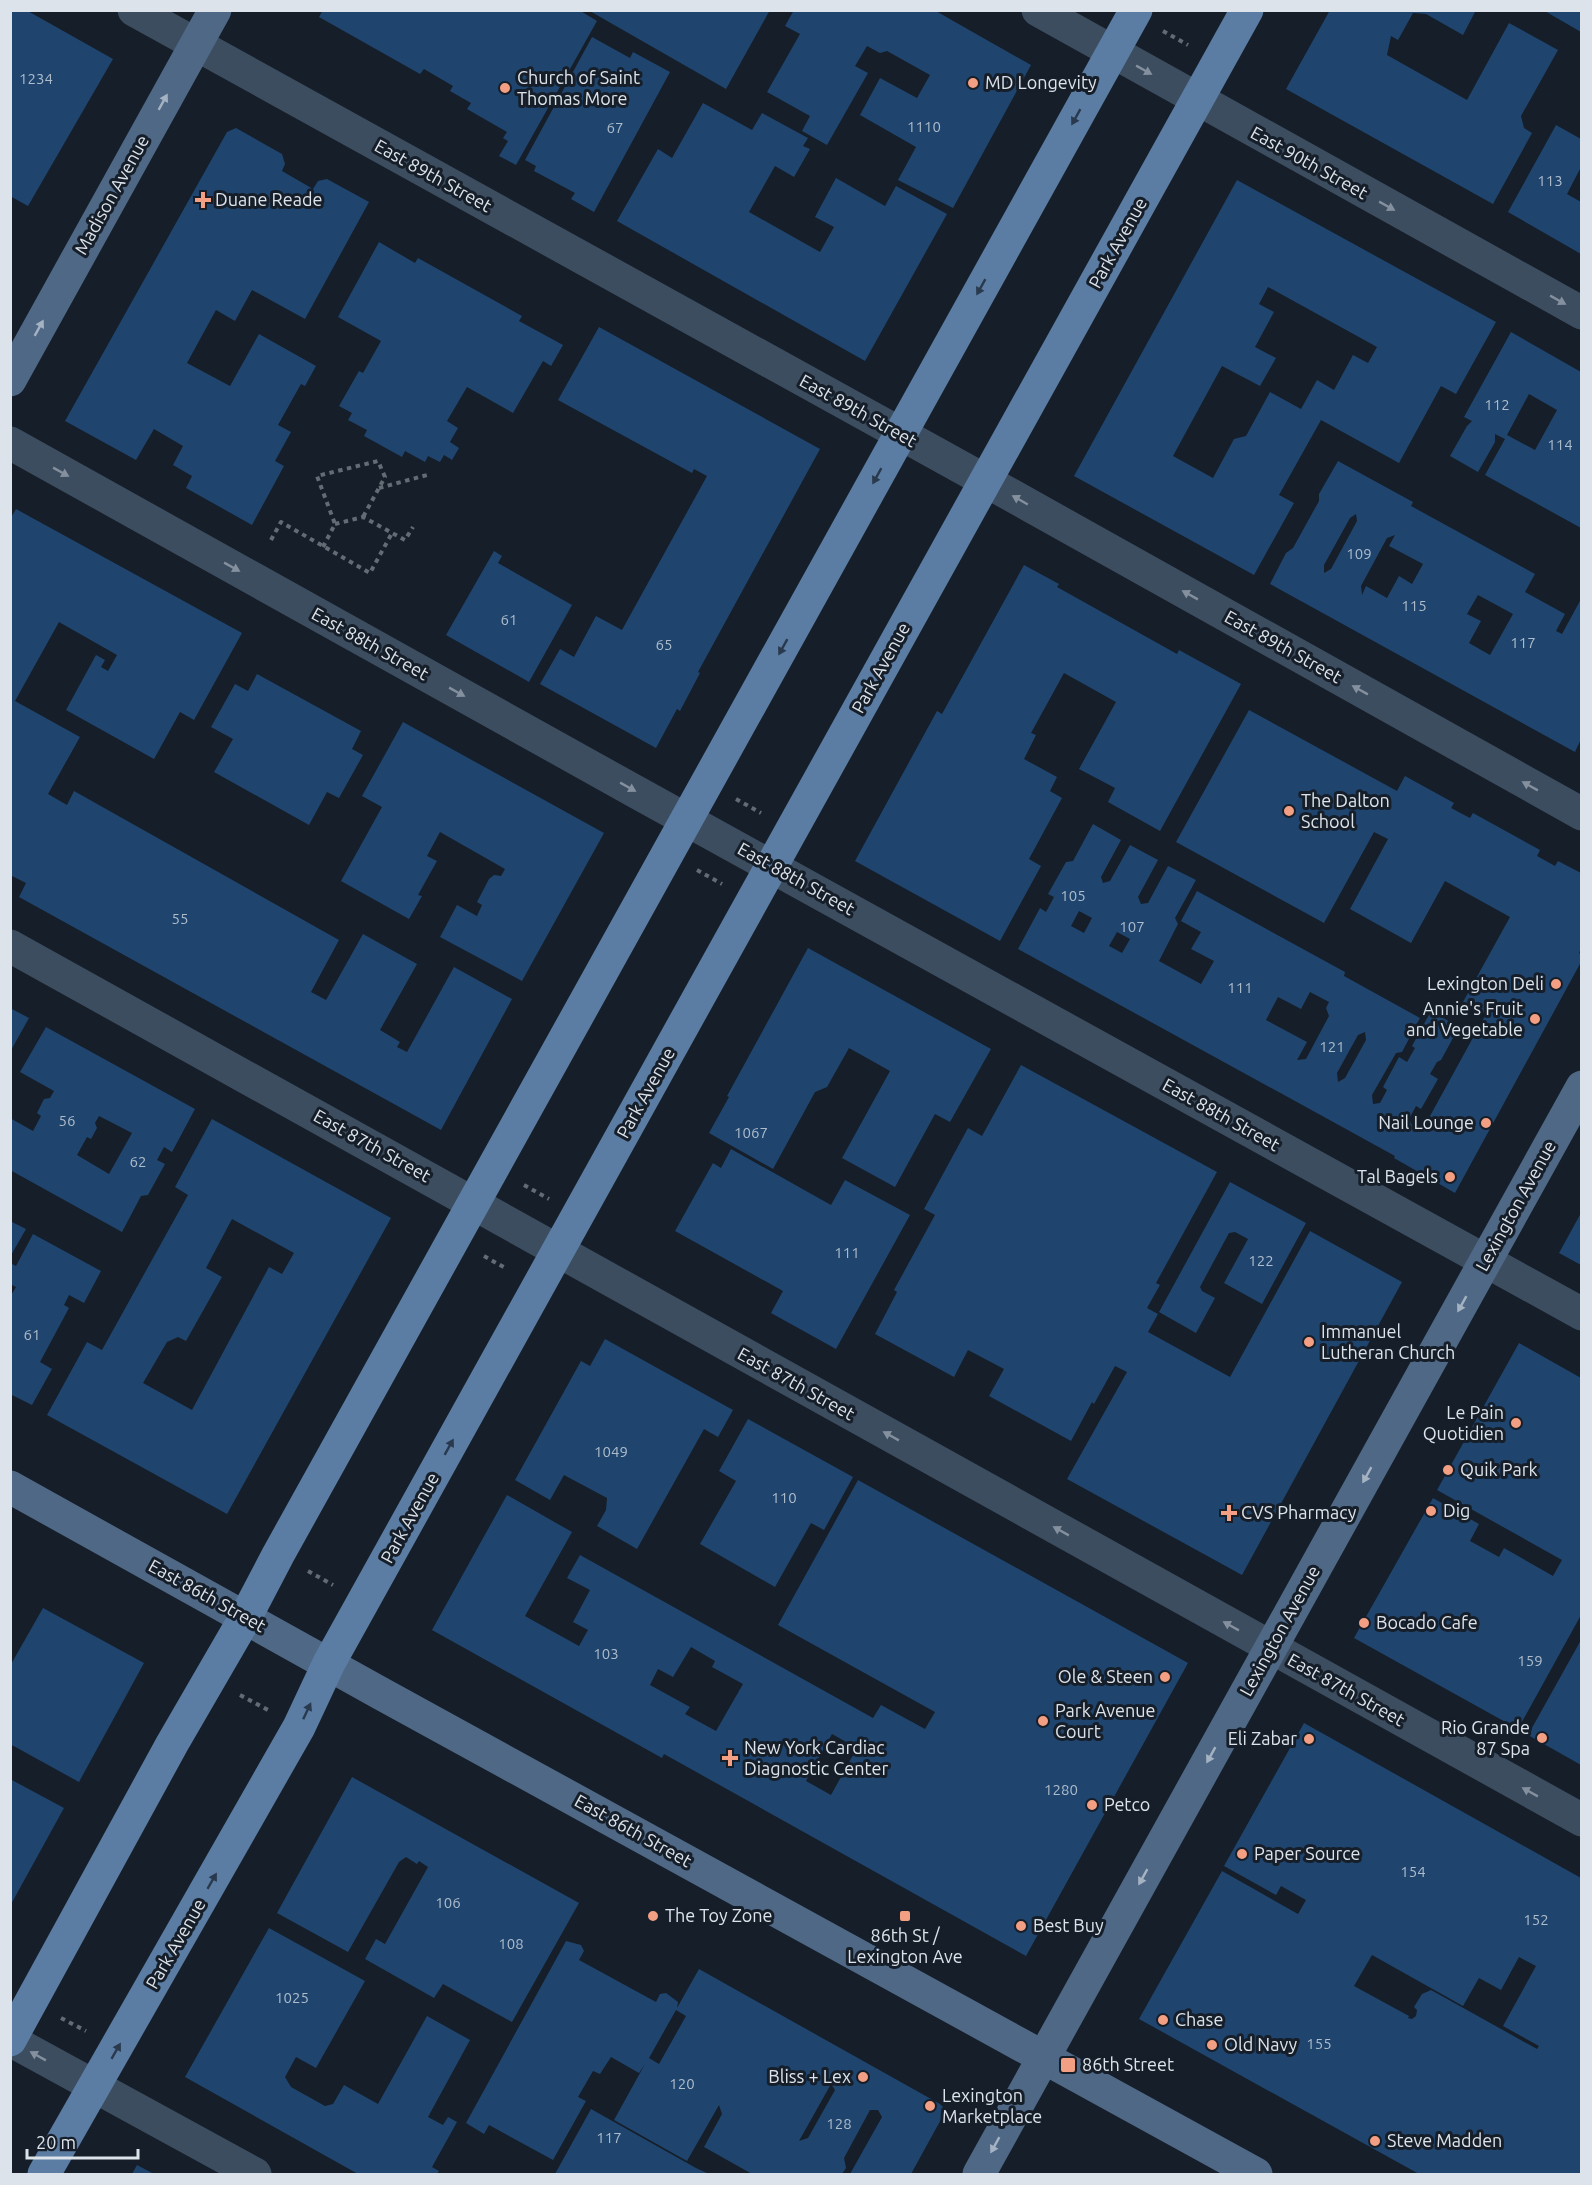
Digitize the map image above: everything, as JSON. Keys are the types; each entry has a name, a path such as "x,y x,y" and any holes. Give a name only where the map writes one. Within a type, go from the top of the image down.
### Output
{"main road":[{"name":"Madison Avenue","path":"10,380 214,10"},
{"path":"11,2040 172,1744 245,1618 283,1545 1136,10"},
{"name":"Park Avenue","path":"44,2175 299,1727 329,1663 1247,10"},
{"name":"Lexington Avenue","path":"979,2175 1581,1087"},
{"name":"East 86th Street","path":"10,1487 1256,2175"}],"street":[{"name":"East 89th Street","path":"134,10 986,481 1581,814"},
{"name":"East 90th Street","path":"1038,10 1581,313"},
{"name":"East 88th Street","path":"10,443 1581,1314"},
{"name":"East 87th Street","path":"10,946 1581,1820"},
{"path":"11,2040 255,2175"}],"path":[{"path":"1163,31 1194,48"},
{"path":"323,547 335,524 317,476 378,460 385,477 363,517"},
{"path":"379,488 428,475"},
{"path":"335,524 363,517 405,540 412,527"},
{"path":"271,540 281,522 370,573 392,533"},
{"path":"734,797 767,816"},
{"path":"696,870 728,887"},
{"path":"522,1184 552,1201"},
{"path":"481,1255 516,1274"},
{"path":"305,1569 339,1588"},
{"path":"237,1693 272,1712"},
{"path":"60,2017 92,2035"}],"building":[{"path":"10,10 26,10 113,59 28,206 10,196"},
{"name":"Church of Saint Thomas More","path":"323,10 579,10 597,21 516,165 499,156 508,141 503,138 507,132 467,109 471,103 450,91 453,86 424,69 420,74 319,17"},
{"path":"588,10 770,10 726,89"},
{"name":"MD Longevity","path":"794,10 934,10 1031,65 953,208 898,180 916,147 860,115 880,78 917,98 930,75 887,51 880,53 867,46 855,66 868,73 827,145 802,131 810,116 767,92 800,34 785,26"},
{"path":"1330,10 1476,10 1463,35 1426,14 1413,13 1398,40 1391,36 1387,55 1467,100 1509,23 1558,50 1521,116 1524,128 1532,133 1493,204 1286,89"},
{"path":"1543,10 1581,10 1581,32"},
{"path":"592,37 630,58 633,52 670,72 594,212 571,199 575,193 534,171 536,166 525,160"},
{"path":"703,103 752,130 762,113 808,138 803,146 810,149 794,177 775,166 749,212 820,252 834,227 815,217 836,178 885,206 896,186 947,214 865,361 617,221 658,149 672,158"},
{"path":"1556,125 1581,139 1581,167 1567,194 1581,202 1581,254 1508,212"},
{"path":"236,128 282,154 285,164 282,171 313,189 318,181 327,179 369,202 305,319 252,290 235,321 216,310 187,363 230,386 259,334 316,366 305,386 301,384 278,425 291,432 275,461 284,466 252,525 186,488 192,476 173,465 183,446 154,429 136,460 65,421 227,132"},
{"path":"1237,180 1496,322 1456,394 1441,386 1399,463 1321,420 1279,495 1294,503 1254,575 1074,476","holes":["1268,287 1377,347 1368,363 1353,355 1334,390 1317,380 1301,409 1270,392 1246,436 1234,439 1213,478 1173,456 1222,366 1260,386 1276,358 1255,347 1274,312 1259,304"]},
{"path":"379,242 415,263 418,258 522,316 519,321 563,345 551,366 543,361 513,413 467,387 447,421 458,428 450,442 459,448 452,460 444,455 440,462 428,456 425,462 405,451 402,457 364,436 367,430 348,420 352,413 339,406 359,371 363,373 381,341 338,317"},
{"path":"599,327 820,449 698,672 700,673 680,711 677,709 656,748 540,684 560,649 574,657 596,616 622,630 707,476 694,469 692,473 558,400"},
{"path":"1511,332 1581,372 1581,528 1485,475 1505,439 1495,434 1495,442 1478,472 1450,456 1472,421 1464,417","holes":["1529,394 1557,410 1535,450 1507,435"]},
{"path":"1338,461 1413,502 1411,506 1535,574 1525,592 1565,614 1556,631 1562,634 1581,599 1581,739 1575,752 1270,584 1286,553 1293,548 1319,501 1319,494","holes":["1356,514 1357,521 1331,569 1324,573 1324,565 1350,518","1395,535 1389,546 1423,564 1412,584 1399,576 1387,598 1366,586 1362,595 1361,586 1387,538","1478,595 1513,614 1490,655 1469,643 1481,621 1467,614"]},
{"path":"16,509 242,633 194,720 180,712 154,759 66,710 96,655 105,660 101,667 108,671 117,655 59,622 15,701 80,737 48,794 67,805 74,791 339,940 311,992 326,1000 363,934 417,964 380,1030 400,1042 397,1047 407,1052 454,967 512,999 441,1130 19,897 26,883 10,875 10,519"},
{"path":"494,551 502,556 498,563 572,605 529,682 446,635"},
{"path":"1024,565 1059,584 1057,587 1177,654 1179,650 1241,684 1160,831 1108,802 1115,788 1079,769 1116,702 1064,673 1031,733 1036,735 1024,759 1057,777 1050,791 1062,798 1029,859 1041,866 1000,941 855,861 937,711 942,714"},
{"path":"257,674 361,731 352,749 363,755 339,798 327,792 309,825 214,772 233,739 211,727 235,684 248,691"},
{"path":"1249,710 1397,791 1405,776 1454,803 1451,808 1470,818 1473,813 1540,850 1537,856 1555,866 1558,861 1581,873 1581,948 1579,953 1581,962 1455,1193 1394,1158 1395,1156 1018,949 1040,908 1046,912 1054,897 1048,894 1066,862 1073,861 1093,824 1121,840 1101,877 1103,883 1110,881 1130,845 1158,860 1138,897 1141,904 1148,903 1168,866 1196,880 1175,918 1178,924 1159,961 1201,984 1214,961 1191,949 1201,932 1181,921 1197,891 1345,972 1344,976 1420,1018 1402,1052 1396,1053 1372,1095 1373,1104 1380,1103 1387,1090 1383,1087 1399,1057 1407,1062 1415,1048 1412,1046 1431,1011 1459,1027 1441,1060 1437,1062 1430,1074 1438,1079 1421,1109 1416,1106 1409,1119 1412,1125 1432,1131 1436,1124 1431,1121 1430,1116 1486,1014 1463,1002 1510,917 1445,881 1411,943 1350,909 1388,839 1374,832 1324,923 1176,842","holes":["1079,911 1092,918 1084,933 1071,926","1117,932 1130,939 1122,953 1109,946","1310,992 1329,1002 1326,1008 1329,1016 1306,1059 1297,1060 1307,1042 1266,1020 1278,997 1301,1009","1365,1032 1366,1040 1345,1078 1338,1082 1337,1073 1358,1035"]},
{"path":"403,722 604,833 522,981 440,937 457,905 477,916 482,905 477,902 489,879 494,875 501,876 505,869 440,832 427,856 437,861 418,895 422,896 409,919 341,881 382,807 362,796"},
{"path":"808,948 991,1049 950,1122 935,1114 895,1187 842,1158 890,1071 849,1048 827,1087 815,1092 773,1169 709,1133"},
{"path":"10,1008 29,1018 10,1052"},
{"path":"46,1027 195,1109 172,1152 164,1147 157,1160 165,1164 148,1195 141,1196 122,1232 10,1170 10,1118 33,1131 41,1116 37,1113 44,1099 50,1098 54,1091 20,1072","holes":["99,1116 132,1133 109,1174 77,1155 87,1137 91,1139 97,1128 95,1123"]},
{"path":"1021,1065 1217,1172 1156,1283 1160,1285 1147,1308 1158,1314 1148,1332 1230,1377 1310,1231 1402,1282 1242,1575 1067,1479 1127,1372 1115,1366 1071,1441 989,1396 1004,1369 968,1350 954,1377 875,1334 897,1292 894,1290 935,1215 924,1209 968,1128 982,1136"},
{"path":"212,1119 391,1218 227,1514 47,1415 87,1342 102,1350 188,1195 175,1187","holes":["232,1219 294,1253 282,1274 269,1267 192,1410 143,1383 167,1342 178,1337 186,1341 222,1277 206,1268"]},
{"path":"731,1149 831,1205 845,1180 910,1215 836,1349 771,1313 783,1291 675,1231 713,1163 721,1168"},
{"path":"1230,1182 1306,1223 1262,1304 1224,1283 1248,1239 1235,1232 1229,1233 1200,1287 1202,1291 1215,1298 1196,1333 1159,1312"},
{"path":"1581,1213 1581,1265 1559,1253"},
{"path":"10,1221 26,1229 10,1257"},
{"path":"33,1234 101,1271 84,1303 69,1295 64,1305 69,1308 40,1362 52,1369 32,1405 10,1394 10,1297 16,1287 10,1284 10,1263 16,1266"},
{"path":"605,1339 733,1410 718,1437 704,1429 637,1549 597,1526 606,1510 607,1498 564,1475 550,1500 515,1480 581,1361 590,1366"},
{"path":"1519,1343 1581,1378 1581,1615 1518,1729 1354,1638 1433,1498 1479,1524 1470,1541 1499,1557 1504,1548 1553,1576 1562,1560 1437,1490"},
{"path":"748,1419 853,1477 824,1530 811,1523 775,1587 700,1544 736,1481 719,1471"},
{"name":"Park Avenue Court","path":"858,1480 1188,1663 1026,1956 664,1754 662,1758 432,1630 507,1495 572,1532 525,1616 541,1625 579,1646 588,1630 573,1622 590,1590 567,1578 580,1555 873,1718 881,1705 925,1729 935,1712 778,1625","holes":["691,1647 715,1661 712,1667 743,1684 716,1731 685,1714 690,1707 650,1685 658,1669 673,1677","832,1734 857,1748 831,1795 806,1781"]},
{"path":"43,1608 144,1663 79,1782 10,1744 10,1666"},
{"path":"1581,1640 1581,1765 1528,1735"},
{"path":"1304,1723 1581,1878 1581,2174 1419,2174 1139,2019 1222,1871 1298,1914 1306,1900 1281,1886 1276,1895 1224,1866","holes":["1372,1955 1463,2006 1479,1978 1501,1990 1519,1957 1536,1966 1503,2026 1539,2046 1537,2049 1431,1990 1422,1994 1414,2007 1417,2010 1416,2016 1412,2019 1354,1986"]},
{"path":"352,1777 579,1903 512,2022 443,1984 434,1998 365,1959 376,1939 385,1944 428,1867 419,1861 417,1864 406,1857 399,1862 348,1952 277,1913"},
{"path":"10,1779 64,1808 10,1906"},
{"path":"269,1928 365,1981 316,2068 296,2057 285,2077 291,2087 325,2106 333,2104 344,2085 378,2104 427,2016 470,2040 428,2117 443,2125 448,2117 457,2122 432,2167 439,2171 437,2174 358,2174 185,2077"},
{"path":"566,1941 581,1945 584,1951 579,1960 656,2002 660,1994 666,1993 678,2002 677,2008 699,1969 944,2108 944,2114 911,2174 850,2174 882,2117 878,2110 870,2110 844,2158 846,2168 842,2174 752,2174 704,2147 722,2114 719,2105 687,2161 614,2120 645,2064 639,2073 611,2057 600,2074 593,2071 578,2097 586,2101 553,2160 489,2125 484,2134 466,2123","holes":["676,2010 686,2016 659,2064 649,2058","831,2084 835,2090 808,2138 799,2141"]},
{"path":"591,2109 696,2168 709,2174 555,2174"},
{"path":"137,2165 154,2174 132,2174"}],"place":[{"name":"MD Longevity","path":"973,83"},
{"name":"Church of Saint Thomas More","path":"505,88"},
{"name":"Duane Reade","path":"203,200"},
{"name":"The Dalton School","path":"1289,811"},
{"name":"Lexington Deli","path":"1556,984"},
{"name":"Annie's Fruit and Vegetable","path":"1535,1019"},
{"name":"Nail Lounge","path":"1486,1123"},
{"name":"Tal Bagels","path":"1450,1177"},
{"name":"Immanuel Lutheran Church","path":"1309,1342"},
{"name":"Le Pain Quotidien","path":"1516,1423"},
{"name":"Quik Park","path":"1448,1470"},
{"name":"Dig","path":"1431,1511"},
{"name":"CVS Pharmacy","path":"1229,1513"},
{"name":"Bocado Cafe","path":"1364,1623"},
{"name":"Ole & Steen","path":"1165,1677"},
{"name":"Park Avenue Court","path":"1043,1721"},
{"name":"Rio Grande 87 Spa","path":"1542,1738"},
{"name":"Eli Zabar","path":"1309,1739"},
{"name":"New York Cardiac Diagnostic Center","path":"730,1758"},
{"name":"Petco","path":"1092,1805"},
{"name":"Paper Source","path":"1242,1854"},
{"name":"The Toy Zone","path":"653,1916"},
{"name":"86th St / Lexington Ave","path":"905,1916"},
{"name":"Best Buy","path":"1021,1926"},
{"name":"Chase","path":"1163,2020"},
{"name":"Old Navy","path":"1212,2045"},
{"name":"86th Street","path":"1068,2065"},
{"name":"Bliss + Lex","path":"863,2077"},
{"name":"Lexington Marketplace","path":"930,2106"},
{"name":"Steve Madden","path":"1375,2141"}]}
